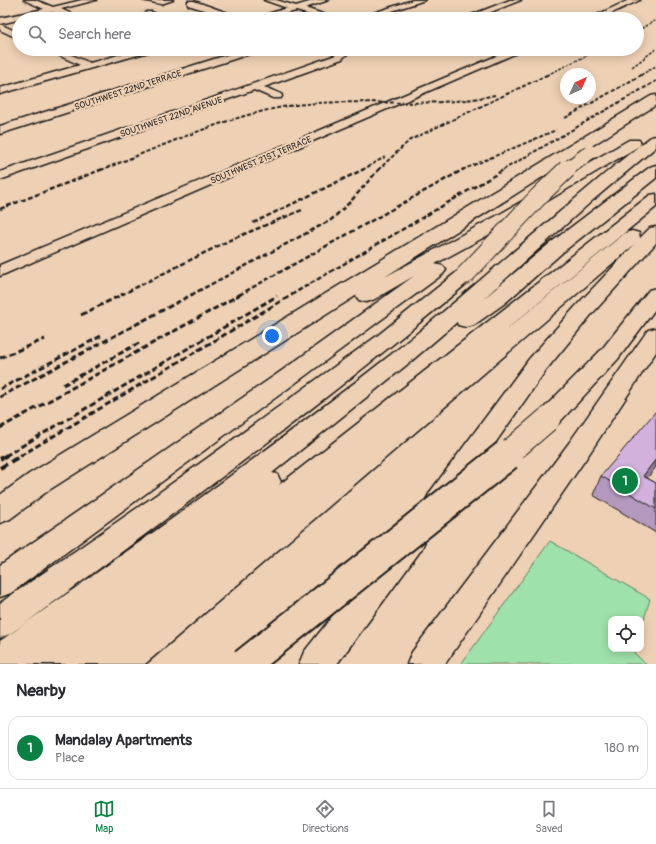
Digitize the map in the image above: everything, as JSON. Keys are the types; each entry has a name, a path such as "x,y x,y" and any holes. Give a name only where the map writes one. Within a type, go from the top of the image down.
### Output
{"highway":[{"path":"0,511 52,474 656,99"},
{"path":"0,622 172,498 385,341 465,275 501,238 550,183 590,152 656,110"},
{"path":"0,517 344,309 451,247 506,218 625,148 656,132"},
{"path":"0,662 168,539 401,358 499,275 587,196 656,140"},
{"path":"29,664 273,478 466,320 611,187 656,150"},
{"path":"466,320 498,299 556,248 656,170"},
{"path":"558,274 609,226 656,185"},
{"path":"74,664 378,423 558,274 656,199"},
{"path":"119,664 307,509 592,268 656,217"},
{"path":"0,583 288,378 506,218"},
{"path":"316,664 394,564 525,381 573,322 656,232"},
{"path":"245,664 489,470 548,419 610,354 656,294"},
{"path":"424,664 578,450 656,335"},
{"path":"335,664 394,564"}],"street":[{"path":"28,0 60,12"},
{"path":"38,12 92,0"},
{"path":"146,0 161,2 169,0"},
{"path":"268,0 310,12"},
{"path":"281,12 325,0"},
{"path":"382,12 421,0"},
{"path":"484,12 517,0"},
{"path":"608,12 636,0"},
{"path":"191,3 219,12"},
{"path":"0,20 12,17"},
{"path":"0,27 12,33"},
{"path":"66,56 89,66"},
{"path":"0,91 124,56"},
{"name":"SOUTHWEST 22ND TERRACE","path":"0,130 234,56"},
{"name":"SOUTHWEST 22ND AVENUE","path":"0,176 340,56"},
{"name":"SOUTHWEST 21ST TERRACE","path":"0,272 505,56"},
{"path":"5,79 18,86"},
{"path":"255,87 277,96"}],"green space":[{"path":"550,541 650,599 644,619 644,616 608,616 608,652 634,652 646,664 461,664"}],"building":[{"path":"656,411 656,459 643,476 656,483 656,509 601,476"}],"railway":[{"path":"644,27 656,20"},
{"path":"632,67 656,49"},
{"path":"547,75 586,56"},
{"path":"641,75 656,66"},
{"path":"379,169 410,140 549,74"},
{"path":"565,118 643,74"},
{"path":"503,170 656,81"},
{"path":"101,170 222,123 272,109 321,103 445,102 495,95"},
{"path":"463,170 556,130"},
{"path":"362,170 385,157"},
{"path":"0,209 103,169"},
{"path":"191,295 331,220 351,201 379,169"},
{"path":"291,295 505,169"},
{"path":"253,223 362,170"},
{"path":"239,295 463,170"},
{"path":"121,295 230,240 302,210"},
{"path":"0,397 193,294"},
{"path":"0,428 241,294"},
{"path":"20,456 293,294"},
{"path":"81,315 121,295"},
{"path":"5,456 277,296"},
{"path":"0,389 101,336"},
{"path":"0,358 45,339"},
{"path":"63,385 139,343"},
{"path":"0,459 7,455"},
{"path":"0,468 22,455"}],"place":[{"name":"Mandalay Apartments","path":"625,481"}]}
